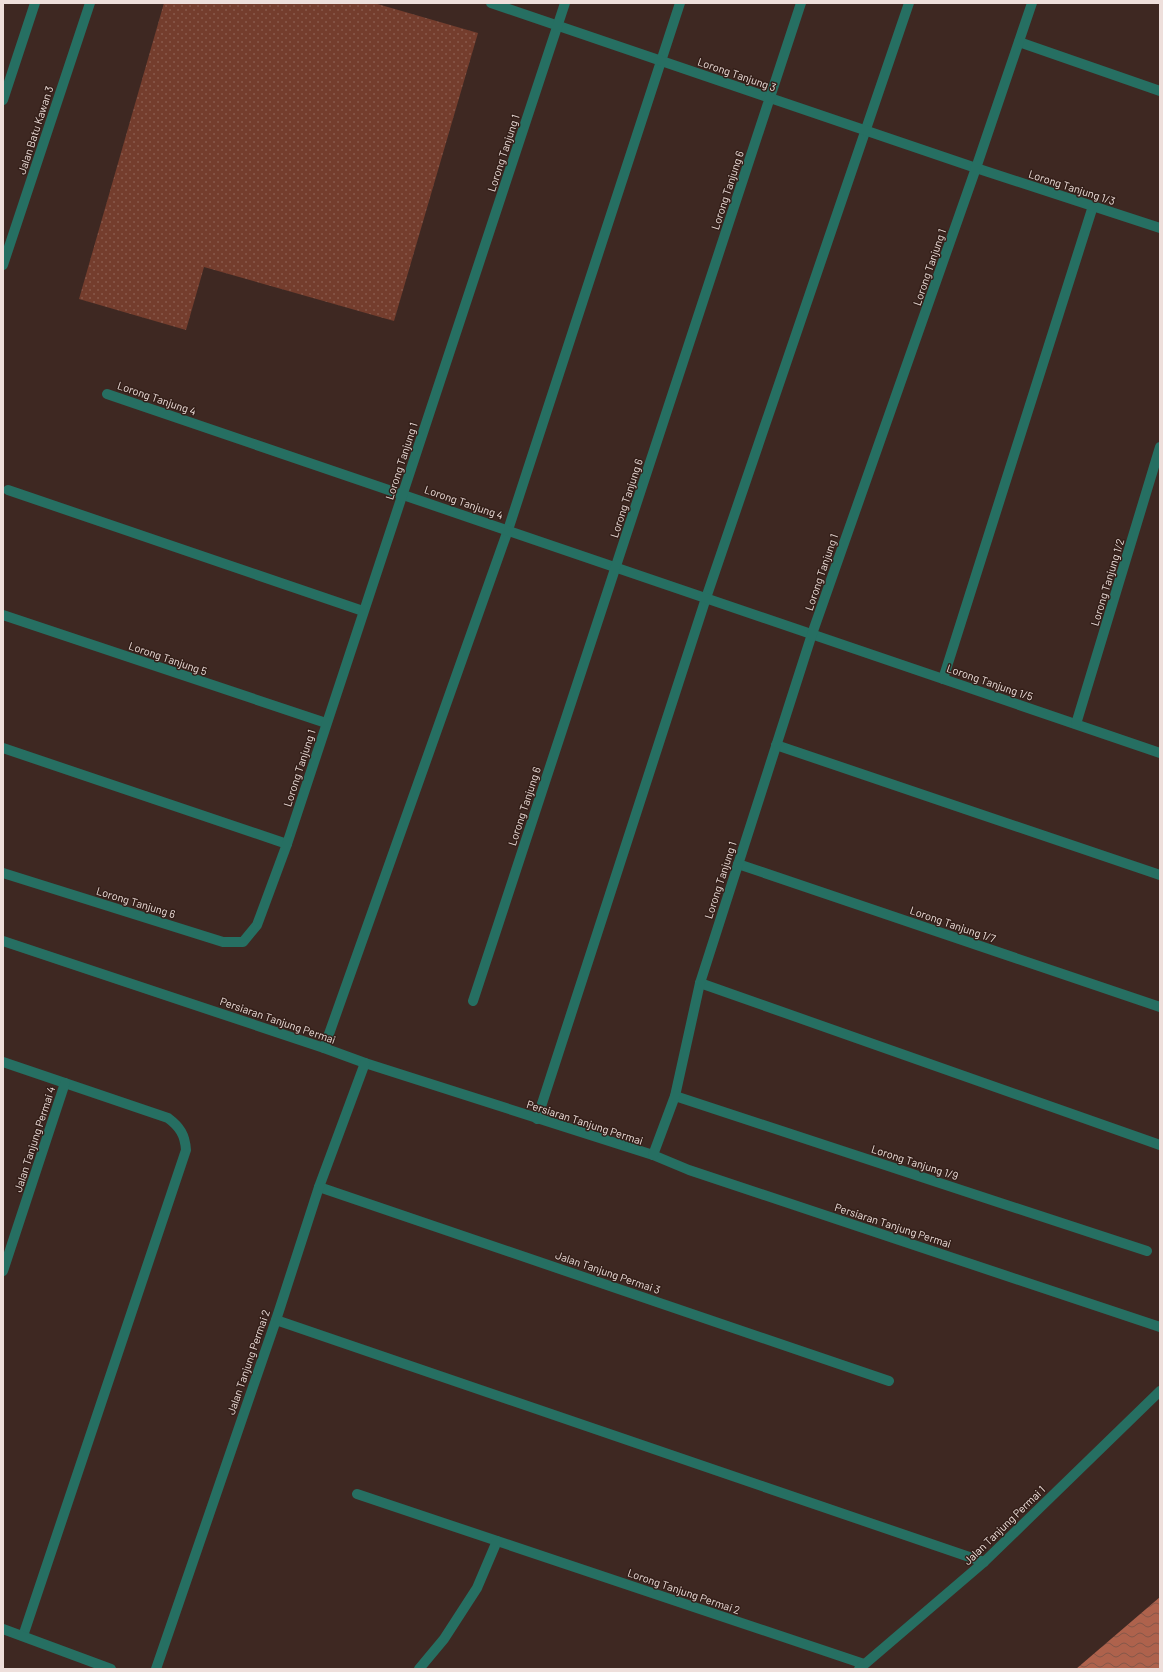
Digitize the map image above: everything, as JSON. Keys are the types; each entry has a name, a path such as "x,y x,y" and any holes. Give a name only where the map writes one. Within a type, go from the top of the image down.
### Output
{"street":[{"path":"3,100 35,3"},
{"name":"Jalan Batu Kawan 3","path":"3,265 90,3"},
{"name":"Lorong Tanjung 3","path":"490,3 976,168"},
{"name":"Lorong Tanjung 1","path":"257,925 286,844 565,3"},
{"path":"324,1048 508,530 680,3"},
{"name":"Lorong Tanjung 6","path":"473,1001 801,3"},
{"path":"537,1119 706,598 909,3"},
{"name":"Lorong Tanjung 1","path":"652,1155 674,1096 700,983 812,634 976,168 1032,3"},
{"path":"1019,42 1160,91"},
{"name":"Lorong Tanjung 1/3","path":"976,168 1160,228"},
{"path":"943,679 1093,206"},
{"name":"Lorong Tanjung 4","path":"107,394 812,634"},
{"name":"Lorong Tanjung 1/2","path":"1076,724 1160,447"},
{"path":"8,490 363,611"},
{"name":"Lorong Tanjung 5","path":"3,615 326,723"},
{"name":"Lorong Tanjung 1/5","path":"812,634 1160,752"},
{"path":"776,745 1160,875"},
{"path":"3,748 286,844"},
{"name":"Lorong Tanjung 1/7","path":"738,864 1160,1007"},
{"name":"Lorong Tanjung 6","path":"3,873 223,942 243,942 257,925"},
{"name":"Persiaran Tanjung Permai","path":"3,941 365,1063 652,1155 689,1170 1160,1327"},
{"path":"700,983 1160,1145"},
{"path":"3,1062 168,1118 178,1126 182,1132 185,1138 186,1150 23,1636"},
{"name":"Jalan Tanjung Permai 2","path":"156,1669 276,1320 319,1187 365,1063"},
{"name":"Jalan Tanjung Permai 4","path":"3,1271 65,1083"},
{"name":"Lorong Tanjung 1/9","path":"674,1096 1148,1251"},
{"name":"Jalan Tanjung Permai 3","path":"319,1187 889,1381"},
{"path":"276,1320 984,1562"},
{"name":"Jalan Tanjung Permai 1","path":"861,1667 984,1562 1160,1391"},
{"name":"Lorong Tanjung Permai 2","path":"357,1494 861,1667"},
{"path":"419,1669 444,1639 477,1588 497,1541"},
{"path":"3,1629 111,1669"}],"shaded area":[{"path":"164,3 374,3 478,33 394,321 204,267 186,330 79,299"}],"water":[{"path":"1160,1597 1160,1669 1076,1669"}]}
